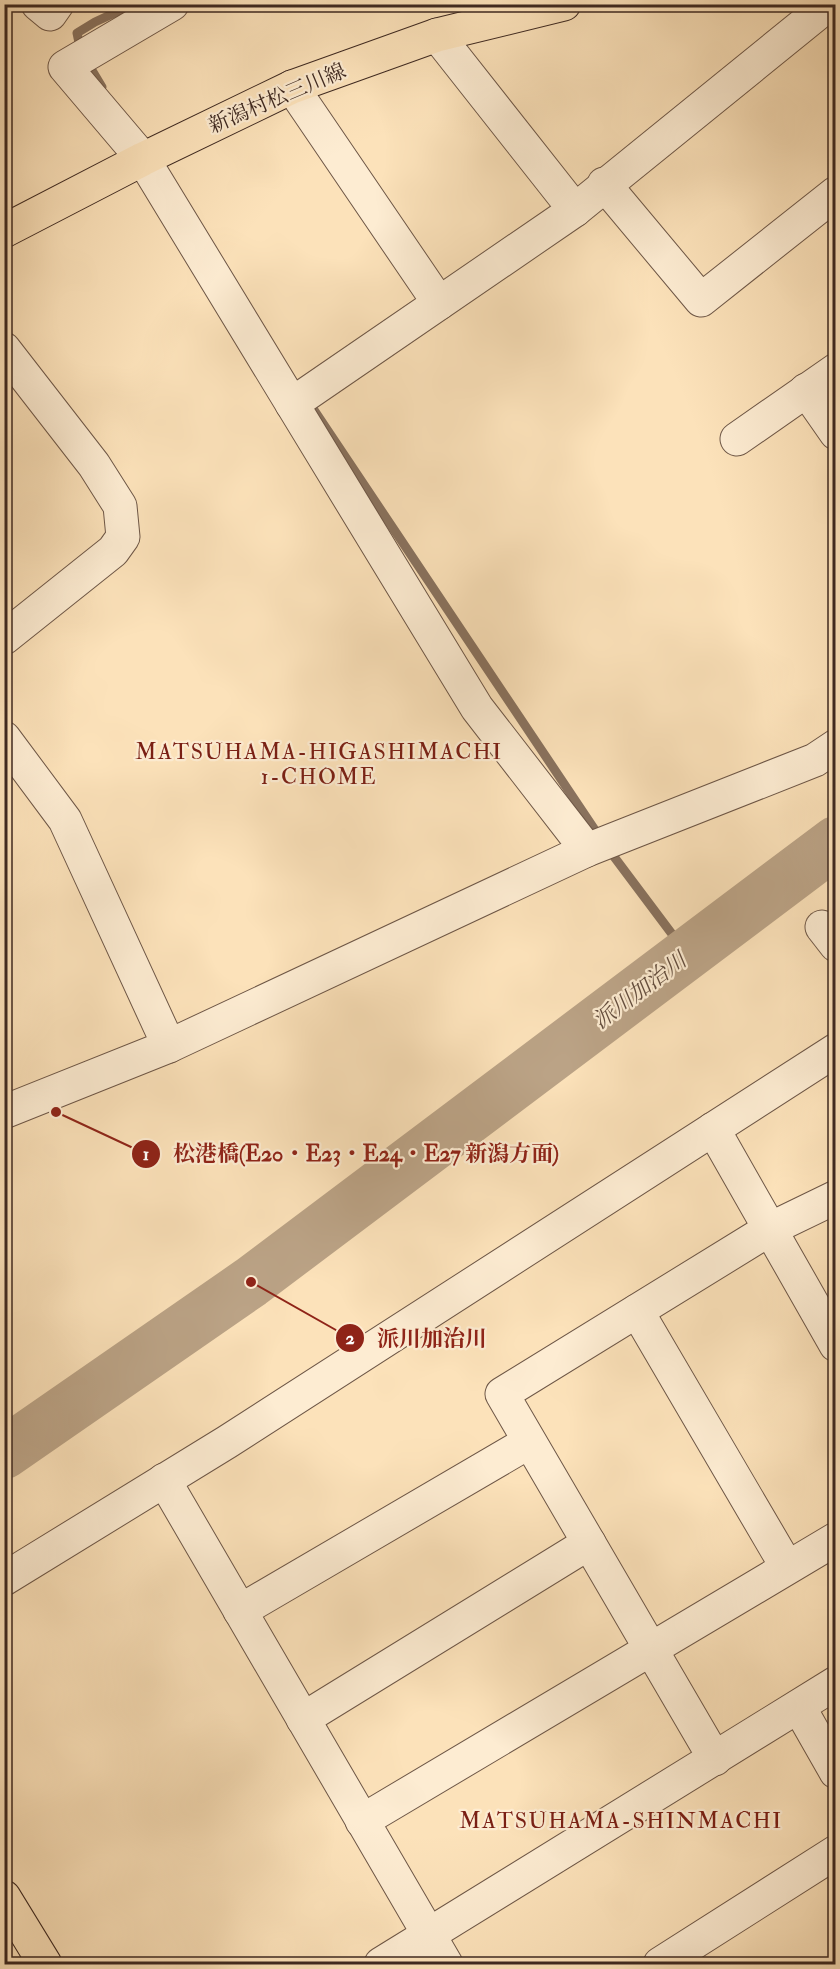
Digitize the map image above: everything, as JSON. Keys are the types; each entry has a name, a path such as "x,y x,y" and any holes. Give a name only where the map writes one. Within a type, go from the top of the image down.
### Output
{"main road":[{"name":"新潟村松三川線","path":"4,231 143,159 292,87 437,35 564,4"},
{"path":"4,1898 35,1961"}],"street":[{"path":"38,4 50,14 57,4"},
{"path":"172,4 65,67 143,159 477,708 587,850"},
{"path":"292,404 575,210 604,184 829,4"},
{"path":"437,35 575,210"},
{"path":"292,87 439,303"},
{"path":"604,184 701,300 836,193"},
{"path":"4,349 94,465 120,506 123,537 113,551 4,638"},
{"path":"737,439 836,370"},
{"path":"806,390 836,433"},
{"path":"4,738 65,820 169,1046"},
{"path":"4,1112 169,1046 587,850 815,760 836,746"},
{"path":"4,1579 164,1480 836,1050"},
{"path":"713,1129 770,1229 822,1298 836,1345"},
{"path":"715,1759 502,1394 770,1229 836,1197"},
{"path":"637,1311 787,1568"},
{"path":"240,1611 529,1442"},
{"path":"164,1480 446,1965"},
{"path":"362,1821 836,1539"},
{"path":"303,1719 589,1544"},
{"path":"381,1965 836,1683"},
{"path":"799,1707 836,1772"},
{"path":"660,1965 836,1852"}],"waterway":[{"path":"102,87 81,52 77,33 134,4"},
{"path":"312,407 603,842 687,954"},
{"name":"派川加治川","path":"4,1453 251,1282 836,842"}],"place":[{"name":"松港橋(E20・E23・E24・E27 新潟方面)","path":"56,1112"},
{"name":"派川加治川","path":"251,1282"}],"district":[{"name":"MATSUHAMA-HIGASHIMACHI 1-CHOME","path":"319,764"},
{"name":"MATSUHAMA-SHINMACHI","path":"621,1820"}]}
